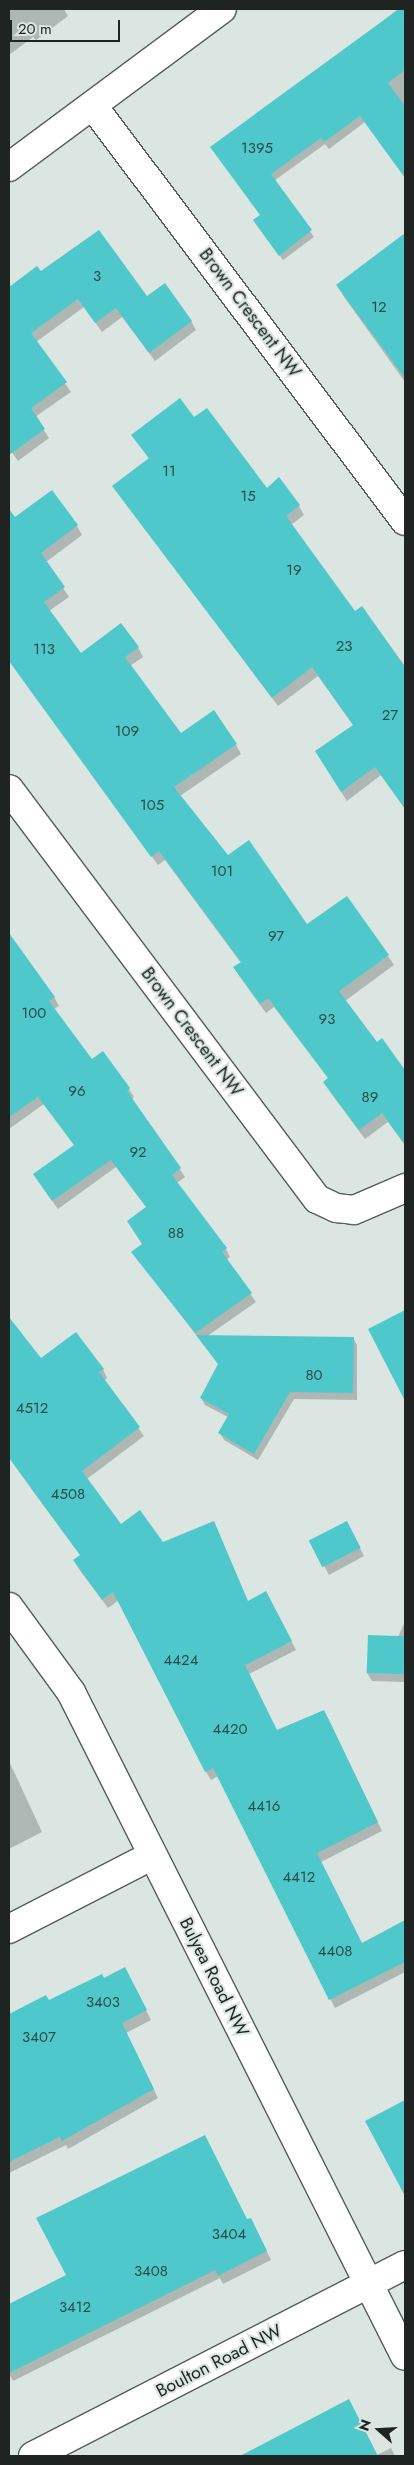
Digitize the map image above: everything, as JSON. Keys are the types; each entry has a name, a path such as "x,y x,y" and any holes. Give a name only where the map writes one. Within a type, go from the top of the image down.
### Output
{"street":[{"path":"9,167 222,9"},
{"name":"Brown Crescent NW","path":"93,106 405,521"},
{"name":"Brown Crescent NW","path":"9,789 317,1199 336,1208 354,1210 405,1188"},
{"name":"Bulyea Road NW","path":"9,1608 71,1692 151,1856 405,2356"},
{"path":"9,1929 151,1856"},
{"name":"Boulton Road NW","path":"33,2456 405,2265"}],"building":[{"path":"399,9 405,9 405,70 388,83 405,106 405,178 360,116 324,142 321,138 271,174 312,230 279,256 253,220 260,215 210,147"},
{"path":"99,230 147,296 165,283 192,321 149,353 116,308 95,323 78,299 31,333 67,382 31,408 45,429 9,455 9,287 37,266 41,271"},
{"path":"405,233 405,378 336,285"},
{"path":"180,398 194,417 207,408 267,488 279,477 300,505 286,516 355,611 362,606 405,667 405,809 375,767 341,792 315,751 353,725 312,667 272,698 112,486 149,458 131,435"},
{"path":"52,490 78,525 41,553 65,587 44,602 81,653 121,623 139,647 125,657 181,733 214,710 237,744 174,787 228,855 249,840 307,924 347,896 389,955 339,991 377,1042 382,1038 405,1070 405,1145 382,1113 359,1130 323,1082 328,1078 268,998 260,1004 233,967 241,962 159,851 151,857 9,661 9,509 15,517"},
{"path":"9,933 55,997 49,1001 92,1059 103,1051 130,1088 127,1091 181,1168 172,1175 227,1248 222,1252 252,1293 195,1333 131,1252 142,1244 127,1221 146,1207 111,1160 52,1201 33,1174 74,1145 38,1097 9,1117"},
{"path":"405,1310 405,1401 368,1329"},
{"path":"9,1317 41,1358 76,1332 104,1369 99,1372 140,1427 82,1471 121,1524 140,1510 163,1542 214,1521 248,1601 266,1591 292,1641 245,1665 277,1730 324,1710 378,1822 317,1853 362,1943 405,1920 405,1962 329,2000 213,1768 205,1772 113,1592 102,1600 73,1560 80,1555 9,1458"},
{"path":"196,1335 354,1337 353,1393 290,1392 254,1454 218,1433 229,1414 200,1398 218,1364"},
{"path":"347,1521 361,1548 322,1567 309,1541"},
{"path":"368,1635 405,1636 404,1674 367,1673"},
{"path":"125,1967 147,2010 122,2023 154,2089 62,2141 60,2137 9,2162 9,2014 46,1995 49,2000 102,1974 104,1978"},
{"path":"405,2100 405,2196 365,2121"},
{"path":"205,2135 247,2219 251,2218 267,2251 218,2276 215,2270 9,2373 9,2304 66,2275 36,2218"},
{"path":"349,2399 378,2456 240,2456"}]}
